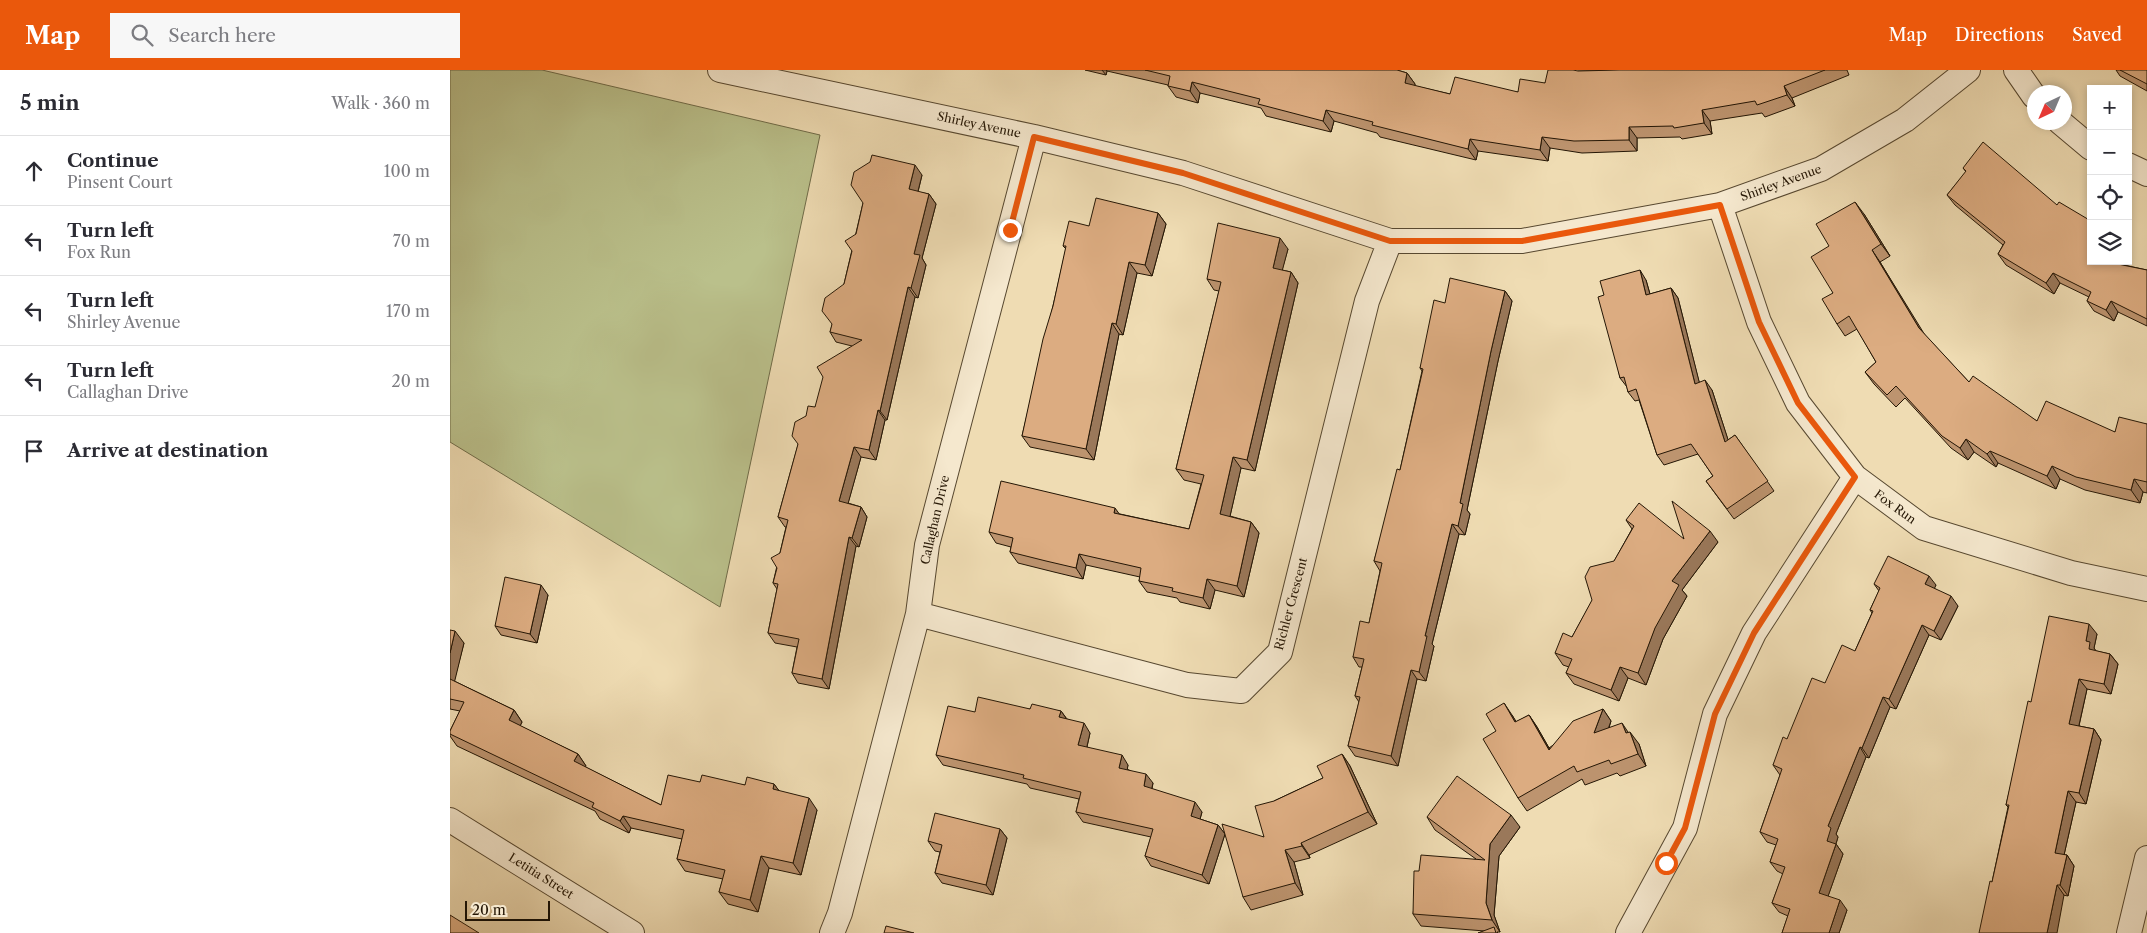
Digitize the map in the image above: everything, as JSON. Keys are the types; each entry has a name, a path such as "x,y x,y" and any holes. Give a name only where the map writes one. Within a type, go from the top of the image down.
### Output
{"street":[{"name":"Shirley Avenue","path":"720,70 799,78 1183,173 1390,241 1522,241 1720,205 1821,169 1905,120 1968,70"},
{"path":"2016,70 2027,86"},
{"path":"2070,130 2087,145"},
{"name":"Callaghan Drive","path":"832,933 840,913 918,614 927,544 1034,137"},
{"path":"2132,167 2147,174"},
{"name":"Fox Run","path":"1720,205 1759,322 1798,403 1855,477 1924,528 2071,573 2147,588"},
{"name":"Richler Crescent","path":"918,614 1188,685 1242,691 1280,652 1367,301 1390,241"},
{"path":"1628,933 1685,828 1715,714 1754,633 1855,477"},
{"name":"Letitia Street","path":"450,820 632,933"},
{"path":"2129,933 2147,858"}],"green space":[{"path":"450,70 542,70 820,135 720,607 450,442"}],"building":[{"path":"1145,70 1397,70 1407,73 1405,83 1450,94 1455,77 1518,92 1520,79 1545,83 1548,70 1825,70 1784,86 1787,95 1757,105 1755,101 1702,110 1704,123 1674,128 1673,126 1629,127 1629,140 1574,141 1542,137 1540,150 1470,139 1468,149 1372,125 1373,122 1326,110 1323,121 1258,104 1260,99 1192,82 1190,91 1168,86 1170,76"},
{"path":"2120,70 2147,70 2147,84"},
{"path":"1983,142 2057,205 2059,202 2087,219 2087,265 2123,265 2147,270 2147,319 2111,301 2106,310 2087,301 2091,292 2053,273 2046,283 1998,254 2005,242 1947,195 1966,171 1963,168"},
{"path":"872,155 915,165 909,189 929,194 914,254 920,255 911,288 908,287 880,411 878,410 869,450 854,447 839,501 861,507 852,538 849,537 822,679 792,673 799,639 768,633 778,584 773,583 777,568 771,558 780,553 788,520 778,517 798,444 792,436 795,422 806,416 808,406 815,407 823,377 817,367 862,340 830,332 832,324 822,311 825,298 844,284 852,251 845,241 856,234 863,203 851,185 854,172 870,162"},
{"path":"1096,198 1158,213 1145,265 1129,262 1116,324 1112,323 1086,449 1022,436 1043,339 1053,306 1066,246 1063,246 1069,221 1089,226"},
{"path":"1855,202 1881,244 1872,250 1919,328 1969,382 1973,376 2037,421 2046,401 2115,432 2119,417 2147,424 2147,482 2134,479 2131,490 2076,477 2052,466 2047,476 1990,451 1987,454 1966,439 1960,448 1942,436 1896,386 1887,395 1865,372 1876,362 1849,316 1837,324 1822,299 1833,293 1811,257 1829,246 1816,224"},
{"path":"1218,223 1280,238 1273,268 1291,272 1247,460 1233,457 1220,514 1251,522 1237,586 1207,579 1203,598 1172,591 1173,588 1139,581 1141,568 1079,554 1076,568 1010,552 1013,538 989,532 1001,481 1115,508 1114,513 1189,529 1204,475 1176,469 1221,282 1207,279"},
{"path":"1640,270 1646,295 1671,288 1695,384 1705,380 1725,442 1735,435 1768,481 1727,509 1706,481 1713,476 1691,444 1657,455 1636,389 1628,392 1624,377 1620,378 1598,297 1604,295 1600,281"},
{"path":"1450,278 1505,291 1460,503 1463,504 1458,526 1452,524 1425,636 1427,636 1419,672 1411,670 1391,756 1348,746 1360,697 1355,696 1364,659 1353,657 1360,621 1369,623 1382,563 1374,561 1397,469 1400,470 1423,369 1420,368 1434,300 1445,303"},
{"path":"1672,501 1710,531 1672,581 1679,585 1655,628 1638,673 1620,667 1611,690 1566,673 1572,659 1555,653 1563,633 1572,637 1592,600 1585,577 1590,567 1614,561 1634,526 1626,520 1639,503 1684,539"},
{"path":"1888,556 1929,576 1925,584 1951,596 1934,631 1922,625 1889,699 1883,697 1862,748 1860,747 1828,826 1831,828 1827,841 1836,844 1819,893 1840,900 1829,933 1782,933 1790,909 1772,903 1785,867 1770,862 1778,839 1760,832 1782,769 1773,765 1783,737 1787,739 1812,678 1825,683 1842,645 1855,651 1873,611 1870,610 1880,588 1874,584"},
{"path":"505,577 541,585 530,634 495,626"},
{"path":"2049,616 2089,624 2086,641 2090,642 2089,649 2110,654 2104,684 2079,679 2069,724 2094,729 2079,793 2068,791 2055,853 2067,855 2060,885 2057,885 2047,933 1979,933 2009,805 2006,805 2028,701 2031,702"},
{"path":"450,630 455,631 450,653"},
{"path":"450,679 514,710 509,720 578,754 574,761 661,805 668,775 700,782 702,775 745,785 747,777 774,784 773,789 809,798 793,863 761,856 750,900 719,892 725,870 677,859 684,830 623,816 620,821 592,807 594,803 450,734 464,702 450,699"},
{"path":"978,697 1030,709 1032,704 1061,711 1059,717 1084,723 1078,745 1122,755 1119,768 1146,774 1144,786 1195,802 1191,816 1218,825 1202,875 1145,856 1153,829 1076,812 1081,792 1023,778 1024,775 936,755 948,706 975,712"},
{"path":"1504,703 1515,722 1529,715 1549,750 1573,721 1603,709 1594,733 1622,723 1626,733 1630,732 1638,754 1611,764 1609,760 1577,772 1574,766 1518,798 1483,739 1496,731 1486,714"},
{"path":"1342,754 1368,812 1301,843 1302,846 1285,850 1295,883 1243,897 1222,824 1264,837 1255,806 1274,801 1323,778 1317,766"},
{"path":"1457,776 1511,815 1490,844 1486,903 1492,920 1413,914 1414,871 1419,871 1421,855 1485,860 1427,817"},
{"path":"935,813 1000,829 986,885 935,873 942,845 928,841"},
{"path":"450,915 479,933 450,933"},
{"path":"886,926 914,933 884,933"},
{"path":"1494,927 1496,933 1478,933"}],"route":[{"path":"1010,230 1034,137 1183,173 1390,241 1522,241 1720,205 1759,322 1798,403 1855,477 1754,633 1715,714 1685,828 1666,863"}]}
